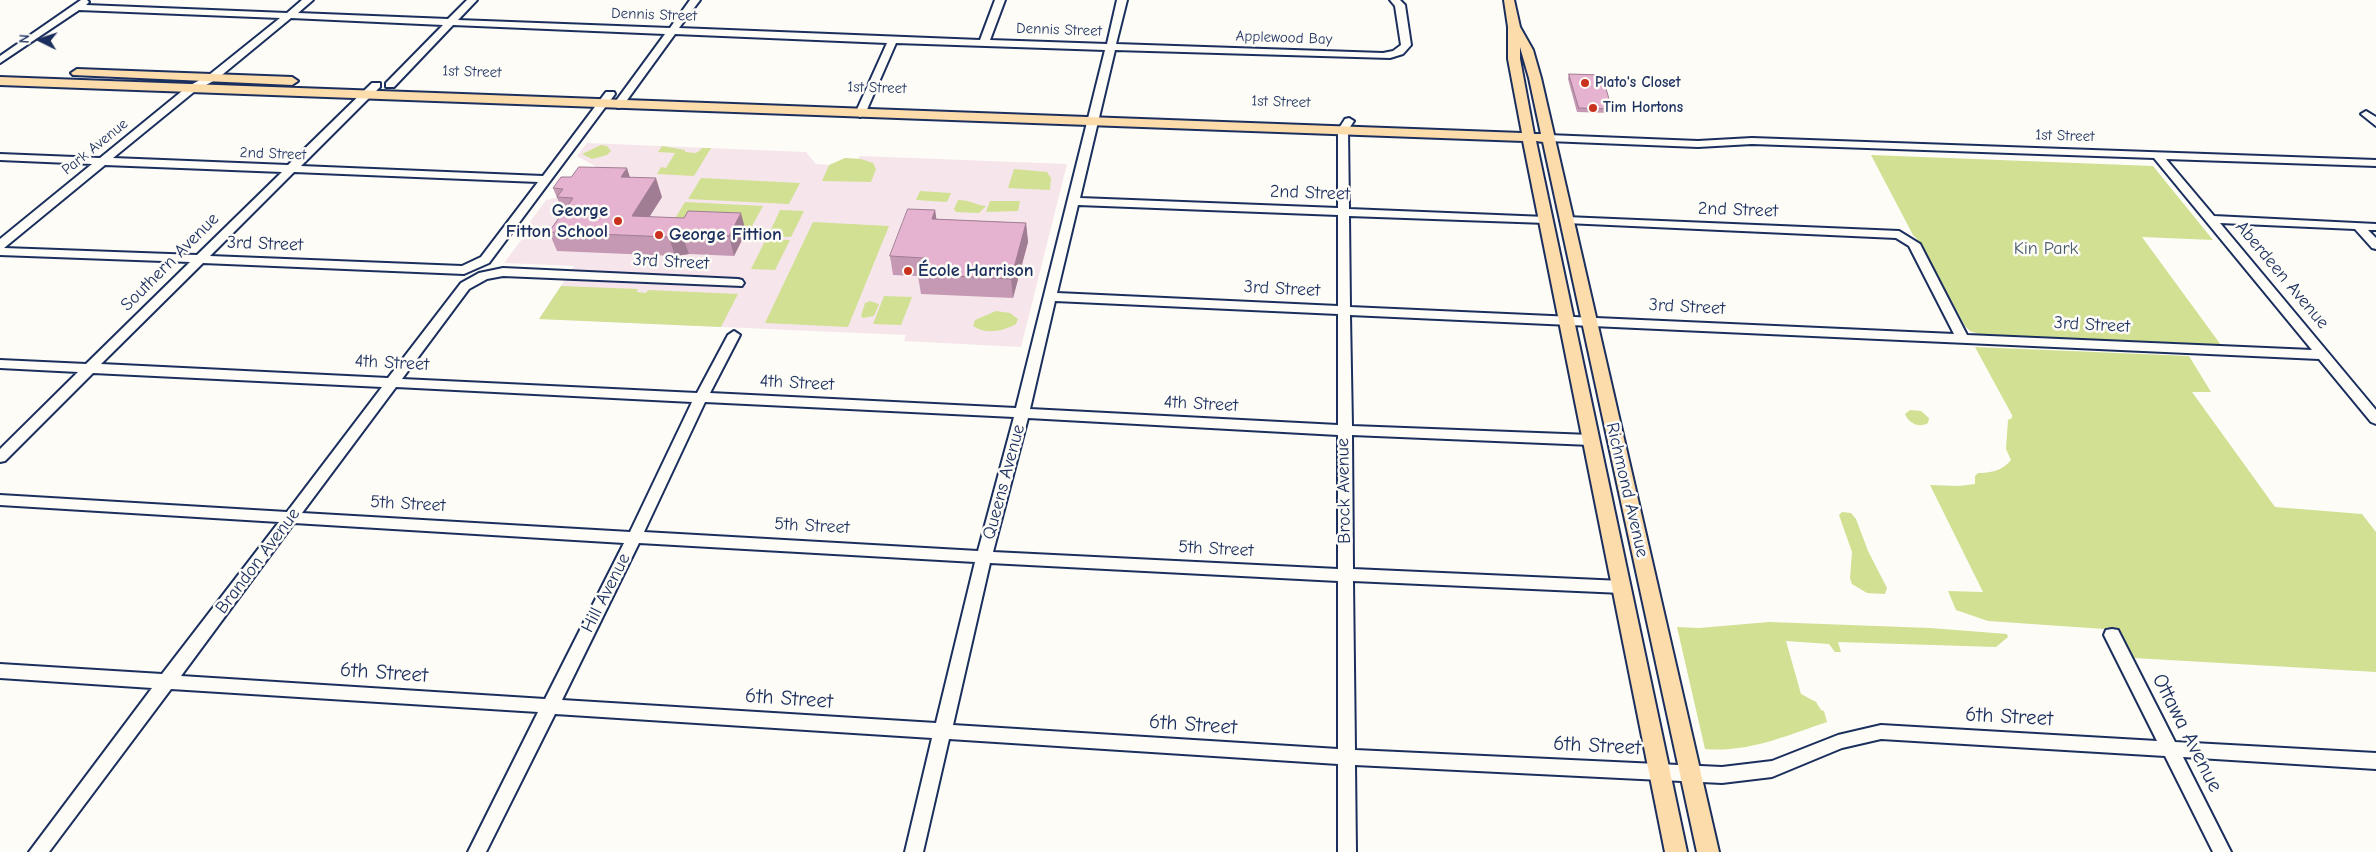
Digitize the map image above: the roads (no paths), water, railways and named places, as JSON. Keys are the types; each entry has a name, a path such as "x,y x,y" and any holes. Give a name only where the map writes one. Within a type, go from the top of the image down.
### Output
{"main road":[{"name":"Richmond Avenue","path":"1509,0 1514,27 1527,50 1547,133 1708,852"},
{"path":"1514,27 1514,59 1528,133"},
{"name":"1st Street","path":"0,71 390,85 606,99"},
{"name":"1st Street","path":"0,81 191,89 622,99 1547,133"},
{"name":"Richmond Avenue","path":"1528,133 1676,852"}],"street":[{"path":"0,60 87,0"},
{"name":"Park Avenue","path":"0,245 191,89 213,78 308,0"},
{"path":"390,85 472,0"},
{"path":"622,99 695,0"},
{"path":"984,43 1000,0"},
{"name":"Queens Avenue","path":"914,852 984,556 1022,413 1122,0"},
{"name":"Applewood Bay","path":"1111,47 1383,56 1395,54 1403,50 1406,44 1400,5 1396,0"},
{"name":"Dennis Street","path":"77,7 291,14 450,23 1111,47"},
{"path":"862,109 894,40"},
{"name":"Southern Avenue","path":"0,457 376,85"},
{"path":"546,180 606,99"},
{"path":"2376,114 2366,114 2376,123"},
{"name":"Brock Avenue","path":"1346,126 1343,430 1347,852"},
{"name":"1st Street","path":"1547,133 1698,144 1752,141 2376,163"},
{"name":"Aberdeen Avenue","path":"2158,156 2376,419"},
{"name":"2nd Street","path":"0,157 546,180"},
{"name":"3rd Street","path":"0,251 455,271 469,269 486,259 546,180"},
{"name":"2nd Street","path":"1073,201 1546,220"},
{"name":"2nd Street","path":"1566,220 1892,234 1908,239 1914,244 1962,337"},
{"path":"2211,220 2376,227"},
{"path":"2358,226 2376,245"},
{"name":"3rd Street","path":"483,276 503,272 738,283"},
{"name":"Brandon Avenue","path":"38,852 465,286 483,276"},
{"name":"3rd Street","path":"1050,297 1962,337 2323,355"},
{"name":"Hill Avenue","path":"477,852 635,536 701,397 734,335"},
{"name":"4th Street","path":"0,364 1343,430 1592,440"},
{"name":"5th Street","path":"0,500 1345,576 1622,587"},
{"name":"Ottawa Avenue","path":"2112,635 2222,852"},
{"name":"6th Street","path":"0,671 1346,757 1722,775 1755,773 1773,769 1847,737 1881,732 2376,761"}],"place":[{"name":"Plato's Closet","path":"1585,83"},
{"name":"Tim Hortons","path":"1593,108"},
{"name":"George Fitton School","path":"618,221"},
{"name":"George Fittion","path":"659,235"},
{"name":"École Harrison","path":"908,271"}],"park label":[{"name":"Kin Park","path":"2046,249"}]}
